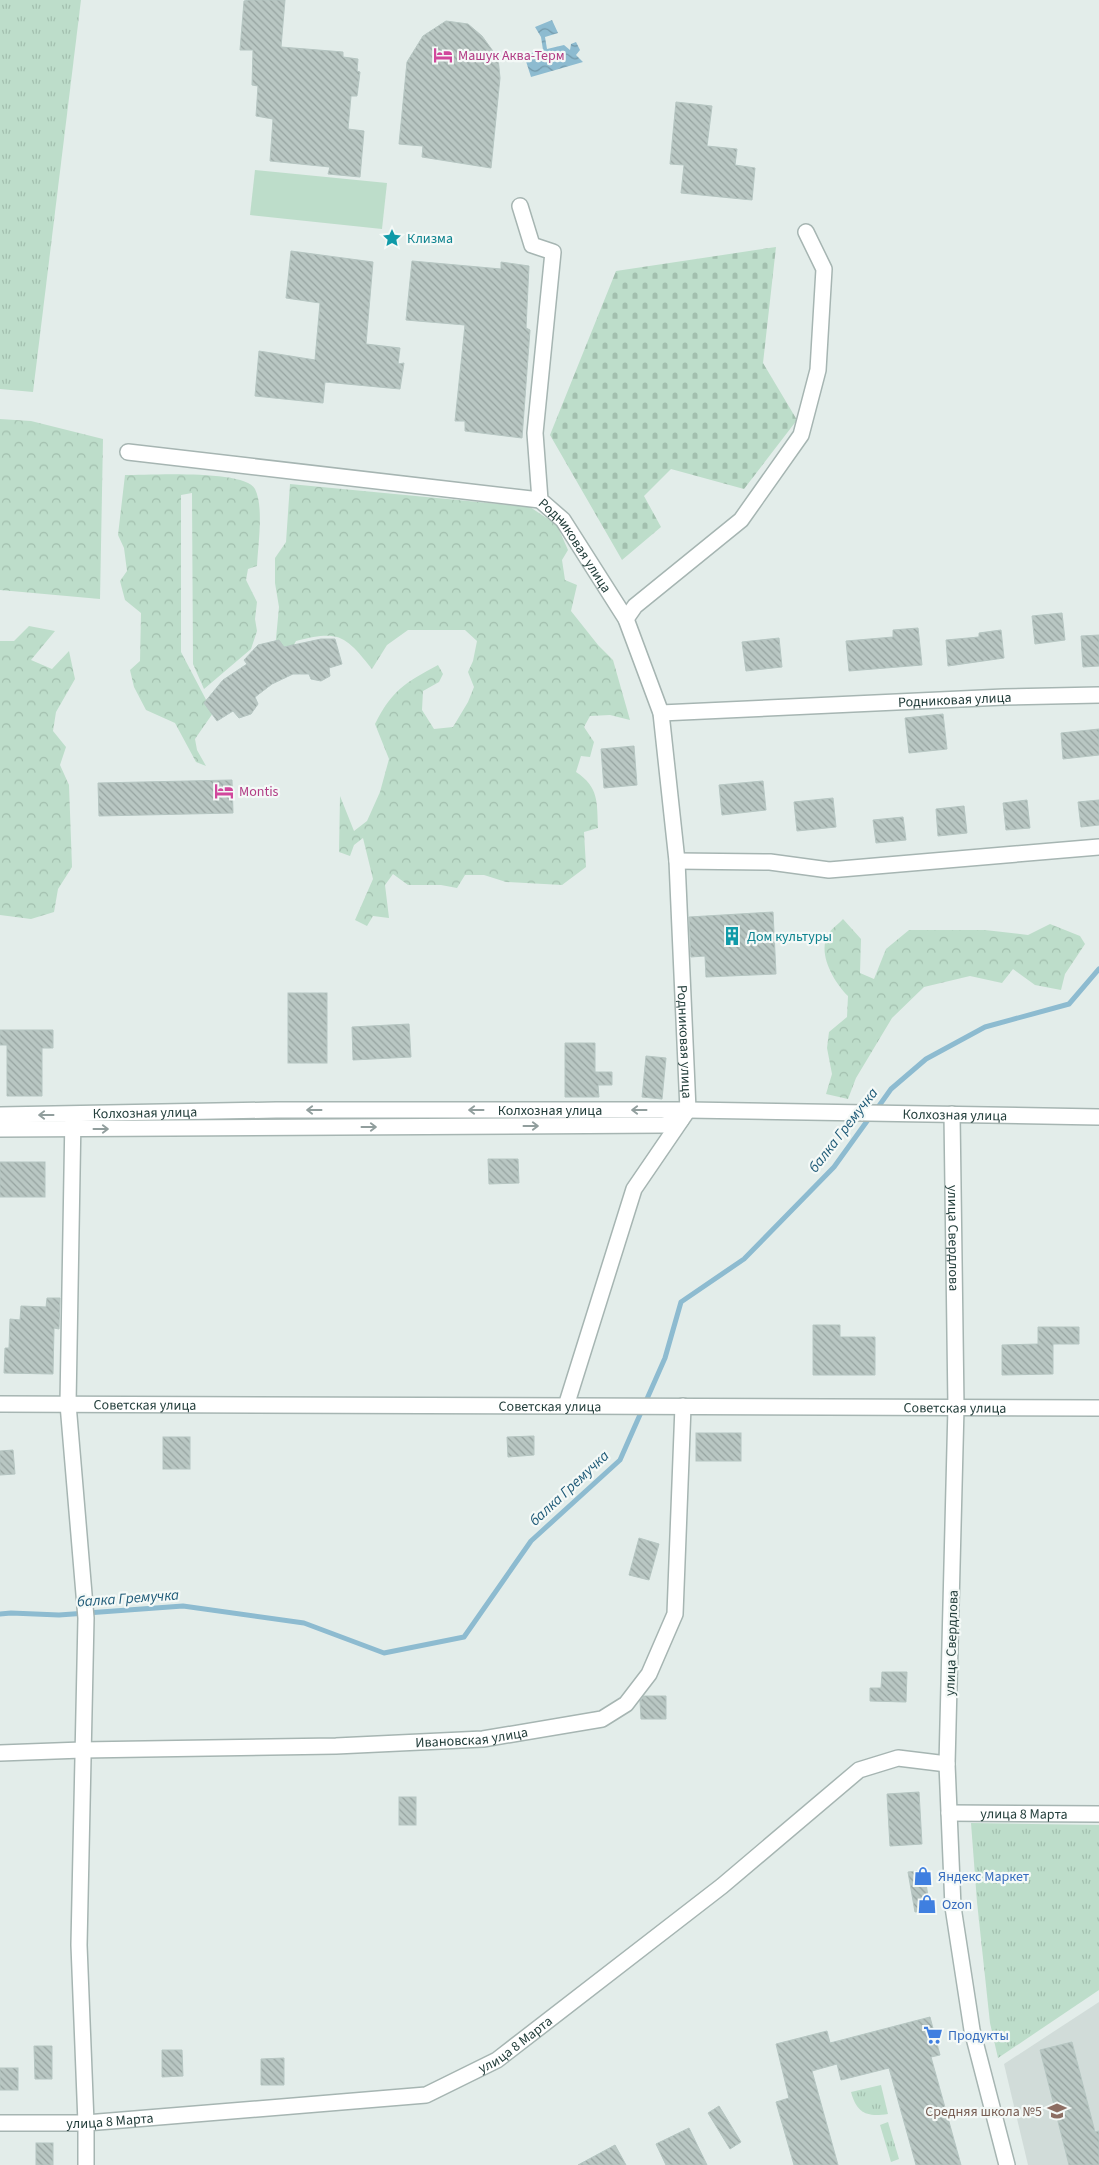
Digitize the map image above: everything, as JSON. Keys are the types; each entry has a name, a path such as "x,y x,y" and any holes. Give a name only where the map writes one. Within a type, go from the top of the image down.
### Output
{"street":[{"name":"Родниковая улица","path":"520,206 532,245 553,252 535,433 540,500 562,520 626,619 661,713 677,861 684,1115 634,1189 566,1406"},
{"path":"626,619 635,606 741,520 802,435 818,370 824,269 806,232"},
{"path":"128,452 540,500"},
{"name":"Родниковая улица","path":"661,713 1004,697 1099,696"},
{"path":"677,861 770,862 829,870 1099,847"},
{"name":"Колхозная улица","path":"0,1129 73,1122 276,1110 684,1115 885,1113 1099,1117"},
{"name":"улица Свердлова","path":"952,1114 956,1407 947,1764 953,1907 972,2030 1007,2165"},
{"name":"Колхозная улица","path":"0,1115 73,1122"},
{"path":"73,1122 68,1404 86,1618 79,1945 86,2165"},
{"name":"Советская улица","path":"0,1404 1099,1408"},
{"name":"Ивановская улица","path":"0,1754 82,1750 336,1746 483,1739 602,1719 626,1704 649,1674 675,1614 683,1406"},
{"name":"улица 8 Марта","path":"0,2123 86,2123 426,2096 497,2060 722,1886 859,1770 898,1758 947,1764"},
{"name":"улица 8 Марта","path":"949,1813 1099,1814"}],"shaded area":[{"name":"Средняя школа №5","path":"1099,2002 1099,2165 1028,2165 1004,2064"}],"green space":[{"path":"0,0 81,0 33,392 0,389"},
{"path":"255,170 387,183 382,229 250,215"},
{"path":"776,247 763,363 797,420 744,489 671,469 644,496 661,527 622,560 550,435 616,271"},
{"path":"0,419 31,421 103,439 100,599 0,590"},
{"path":"194,474 234,478 247,483 255,489 258,497 260,526 257,566 248,569 246,580 257,602 255,619 257,631 251,649 204,689 193,664 192,493 181,495 181,652 213,713 195,739 197,750 206,766 196,762 175,723 146,710 134,687 130,670 140,661 141,613 125,600 120,581 127,571 124,548 118,535 125,475"},
{"path":"290,484 530,507 557,525 568,550 562,560 565,580 577,585 571,611 598,645 613,660 630,720 610,715 590,716 584,727 594,742 590,757 581,756 576,772 593,789 597,803 598,828 584,832 586,867 562,885 506,882 484,875 465,875 457,888 441,885 408,885 393,874 385,885 389,918 373,916 367,926 355,920 373,879 363,838 354,845 350,856 339,852 340,796 354,831 367,821 380,792 389,759 375,724 381,712 401,688 438,665 443,674 439,682 423,691 422,710 434,729 453,727 468,702 474,687 468,672 473,661 477,641 465,630 408,630 387,645 372,669 347,642 332,636 296,641 290,652 275,649 279,607 275,583 275,558 286,542"},
{"path":"29,626 55,631 31,660 52,669 69,651 75,679 56,712 53,731 66,747 60,765 69,785 72,867 58,889 54,912 31,919 0,915 0,641 14,641"},
{"path":"843,919 861,939 860,973 874,979 886,949 909,930 985,930 1028,935 1050,924 1080,936 1085,944 1065,974 1061,990 1035,985 1013,969 1002,983 970,976 924,987 892,1018 856,1078 848,1099 826,1094 832,1074 827,1048 829,1032 847,1017 848,996 832,975 828,966 825,949 829,933"},
{"path":"971,1823 1099,1825 1099,1990 998,2058 990,2023"},
{"path":"881,2085 888,2114 869,2114 856,2105 851,2092"},
{"path":"888,2122 899,2159 891,2162 880,2125"}],"water":[{"path":"552,20 558,33 545,37 547,49 564,45 570,50 571,44 576,42 580,50 576,55 583,62 531,77 524,55 543,50 541,37 535,27"}],"building":[{"path":"285,0 281,47 343,52 343,57 358,59 357,71 360,72 357,96 351,96 348,129 364,131 360,177 328,174 330,167 270,161 273,119 256,116 258,86 252,85 253,50 240,50 244,1"},
{"path":"446,21 468,24 482,36 498,58 500,78 491,168 422,157 423,146 399,144 407,62 423,36"},
{"path":"676,102 712,106 707,146 737,149 735,165 755,168 752,200 681,193 684,165 670,164"},
{"path":"291,251 373,262 366,344 400,348 398,364 404,363 400,389 325,382 323,403 255,396 259,351 315,360 320,303 286,298"},
{"path":"412,261 501,269 501,262 529,266 526,328 530,330 522,438 465,431 465,421 455,421 465,325 406,320"},
{"path":"1062,613 1065,640 1035,644 1032,616"},
{"path":"918,628 922,665 849,671 846,641 893,637 893,630"},
{"path":"1001,630 1004,658 948,666 946,640 979,637 979,633"},
{"path":"1099,635 1099,666 1083,667 1081,636"},
{"path":"779,638 782,667 746,671 742,642"},
{"path":"321,639 335,639 342,664 329,668 330,676 321,681 311,679 309,674 293,674 272,684 255,697 258,704 251,714 239,718 233,711 217,721 204,703 223,680 247,664 244,660 258,645 279,640 284,647"},
{"path":"943,714 947,749 909,753 905,718"},
{"path":"1099,729 1099,755 1063,759 1061,733"},
{"path":"634,746 637,785 604,788 601,749"},
{"path":"232,780 233,813 99,816 98,783"},
{"path":"763,781 766,810 722,815 719,785"},
{"path":"833,798 836,827 797,831 794,802"},
{"path":"1027,800 1030,828 1006,830 1003,803"},
{"path":"1099,800 1099,825 1081,827 1078,802"},
{"path":"964,806 967,833 938,836 936,809"},
{"path":"903,817 906,840 876,843 873,820"},
{"name":"Дом культуры","path":"773,912 776,974 706,977 705,956 691,957 689,917"},
{"path":"288,993 327,993 327,1063 288,1063"},
{"path":"409,1024 411,1057 353,1060 352,1027"},
{"path":"0,1030 53,1030 53,1048 42,1048 42,1096 7,1096 7,1045 0,1045"},
{"path":"565,1043 595,1043 595,1072 612,1072 612,1085 598,1085 599,1097 565,1097"},
{"path":"646,1056 666,1058 662,1099 642,1097"},
{"path":"488,1159 518,1159 519,1183 489,1184"},
{"path":"0,1162 45,1162 45,1197 0,1197"},
{"path":"47,1298 60,1298 59,1329 54,1328 53,1374 4,1373 5,1348 9,1348 10,1319 20,1320 21,1306 46,1307"},
{"path":"813,1325 840,1325 840,1337 875,1337 875,1375 813,1375"},
{"path":"1038,1327 1079,1327 1079,1344 1053,1344 1053,1374 1002,1375 1002,1345 1038,1344"},
{"path":"696,1433 741,1433 741,1461 696,1461"},
{"path":"534,1436 534,1455 508,1457 507,1437"},
{"path":"163,1437 190,1437 190,1469 163,1469"},
{"path":"13,1450 15,1474 0,1475 0,1451"},
{"path":"639,1538 659,1544 649,1580 629,1575"},
{"path":"882,1672 907,1672 906,1702 870,1701 870,1688 881,1688"},
{"path":"644,1696 666,1696 666,1719 641,1719 640,1701"},
{"path":"919,1792 922,1844 890,1846 887,1794"},
{"path":"399,1797 416,1797 416,1825 399,1825"},
{"path":"924,1870 930,1910 915,1912 908,1872"},
{"path":"930,2017 940,2055 931,2057 961,2165 916,2165 889,2068 841,2080 837,2064 812,2071 838,2165 794,2165 776,2102 789,2098 776,2044 827,2031 830,2043"},
{"path":"1072,2042 1095,2132 1099,2131 1099,2165 1069,2165 1040,2050"},
{"path":"34,2046 52,2046 52,2079 35,2079"},
{"path":"162,2050 182,2050 183,2076 162,2077"},
{"path":"284,2058 284,2085 261,2085 261,2059"},
{"path":"0,2068 18,2068 18,2090 0,2090"},
{"path":"719,2106 741,2142 730,2149 708,2113"},
{"path":"689,2128 707,2165 666,2165 656,2144"},
{"path":"36,2143 53,2143 53,2165 36,2165"},
{"path":"615,2145 626,2165 578,2165"}],"waterway":[{"name":"балка Гремучка","path":"876,1110 891,1089 926,1059 985,1027 1069,1004 1099,969"},
{"name":"балка Гремучка","path":"0,1614 59,1615 183,1606 304,1623 384,1653 464,1637 531,1541 620,1460 665,1358 681,1302 744,1259 834,1167 870,1117"}],"place":[{"name":"Машук Аква-Терм","path":"443,55"},
{"name":"Клизма","path":"392,238"},
{"name":"Montis","path":"224,791"},
{"name":"Дом культуры","path":"732,936"},
{"name":"Яндекс Маркет","path":"923,1876"},
{"name":"Ozon","path":"927,1904"},
{"name":"Продукты","path":"933,2035"},
{"name":"Средняя школа №5","path":"1057,2111"}]}
